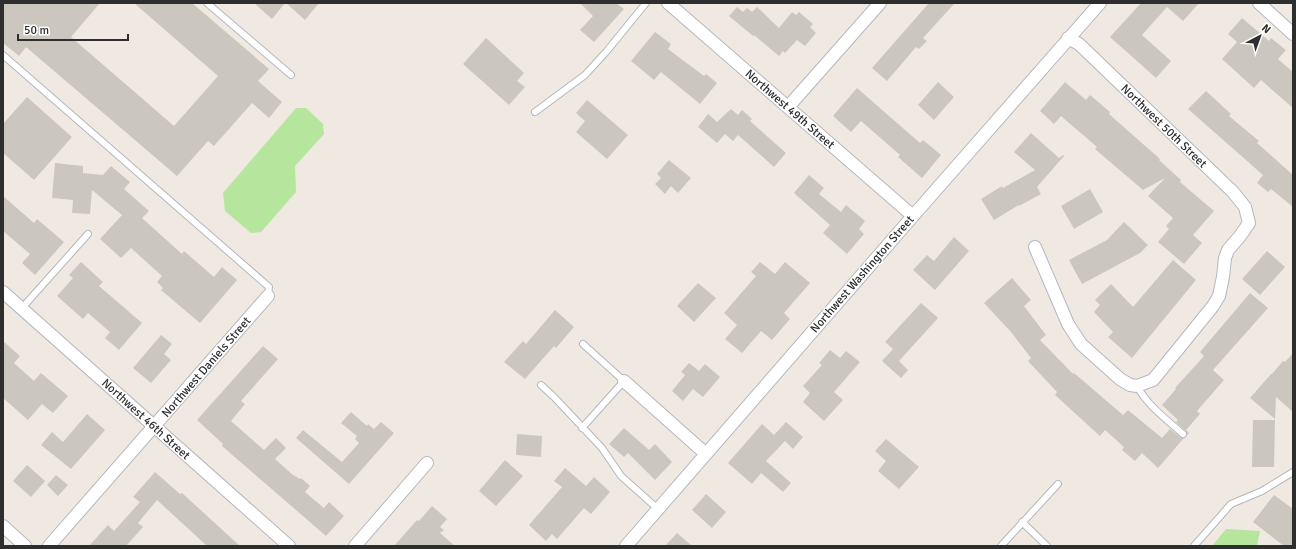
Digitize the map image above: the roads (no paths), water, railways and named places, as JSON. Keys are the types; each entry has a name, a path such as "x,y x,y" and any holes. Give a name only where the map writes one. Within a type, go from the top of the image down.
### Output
{"street":[{"name":"Northwest 49th Street","path":"668,3 913,216"},
{"path":"788,107 880,3"},
{"name":"Northwest Washington Street","path":"626,546 1100,3"},
{"path":"1259,3 1293,34"},
{"name":"Northwest 50th Street","path":"1068,38 1079,44 1233,192 1245,207 1249,223 1228,250 1225,258 1219,296 1213,306 1153,380 1137,386"},
{"path":"1034,247 1068,324 1081,344 1120,379 1130,385 1137,386"},
{"name":"Northwest 46th Street","path":"3,292 289,546"},
{"name":"Northwest Daniels Street","path":"49,546 268,296"},
{"path":"624,382 706,454"},
{"path":"355,546 427,463"},
{"path":"3,526 25,546"}],"lane":[{"path":"207,3 291,75"},
{"path":"535,112 585,75 646,3"},
{"path":"3,55 269,287 268,296"},
{"path":"22,308 88,234"},
{"path":"582,428 624,382 583,344"},
{"path":"541,384 602,448 621,476 658,509"},
{"path":"1137,386 1143,397 1183,434"},
{"path":"1194,546 1231,504 1262,491 1293,472"},
{"path":"1001,546 1058,484"},
{"path":"1022,522 1047,546"}]}
